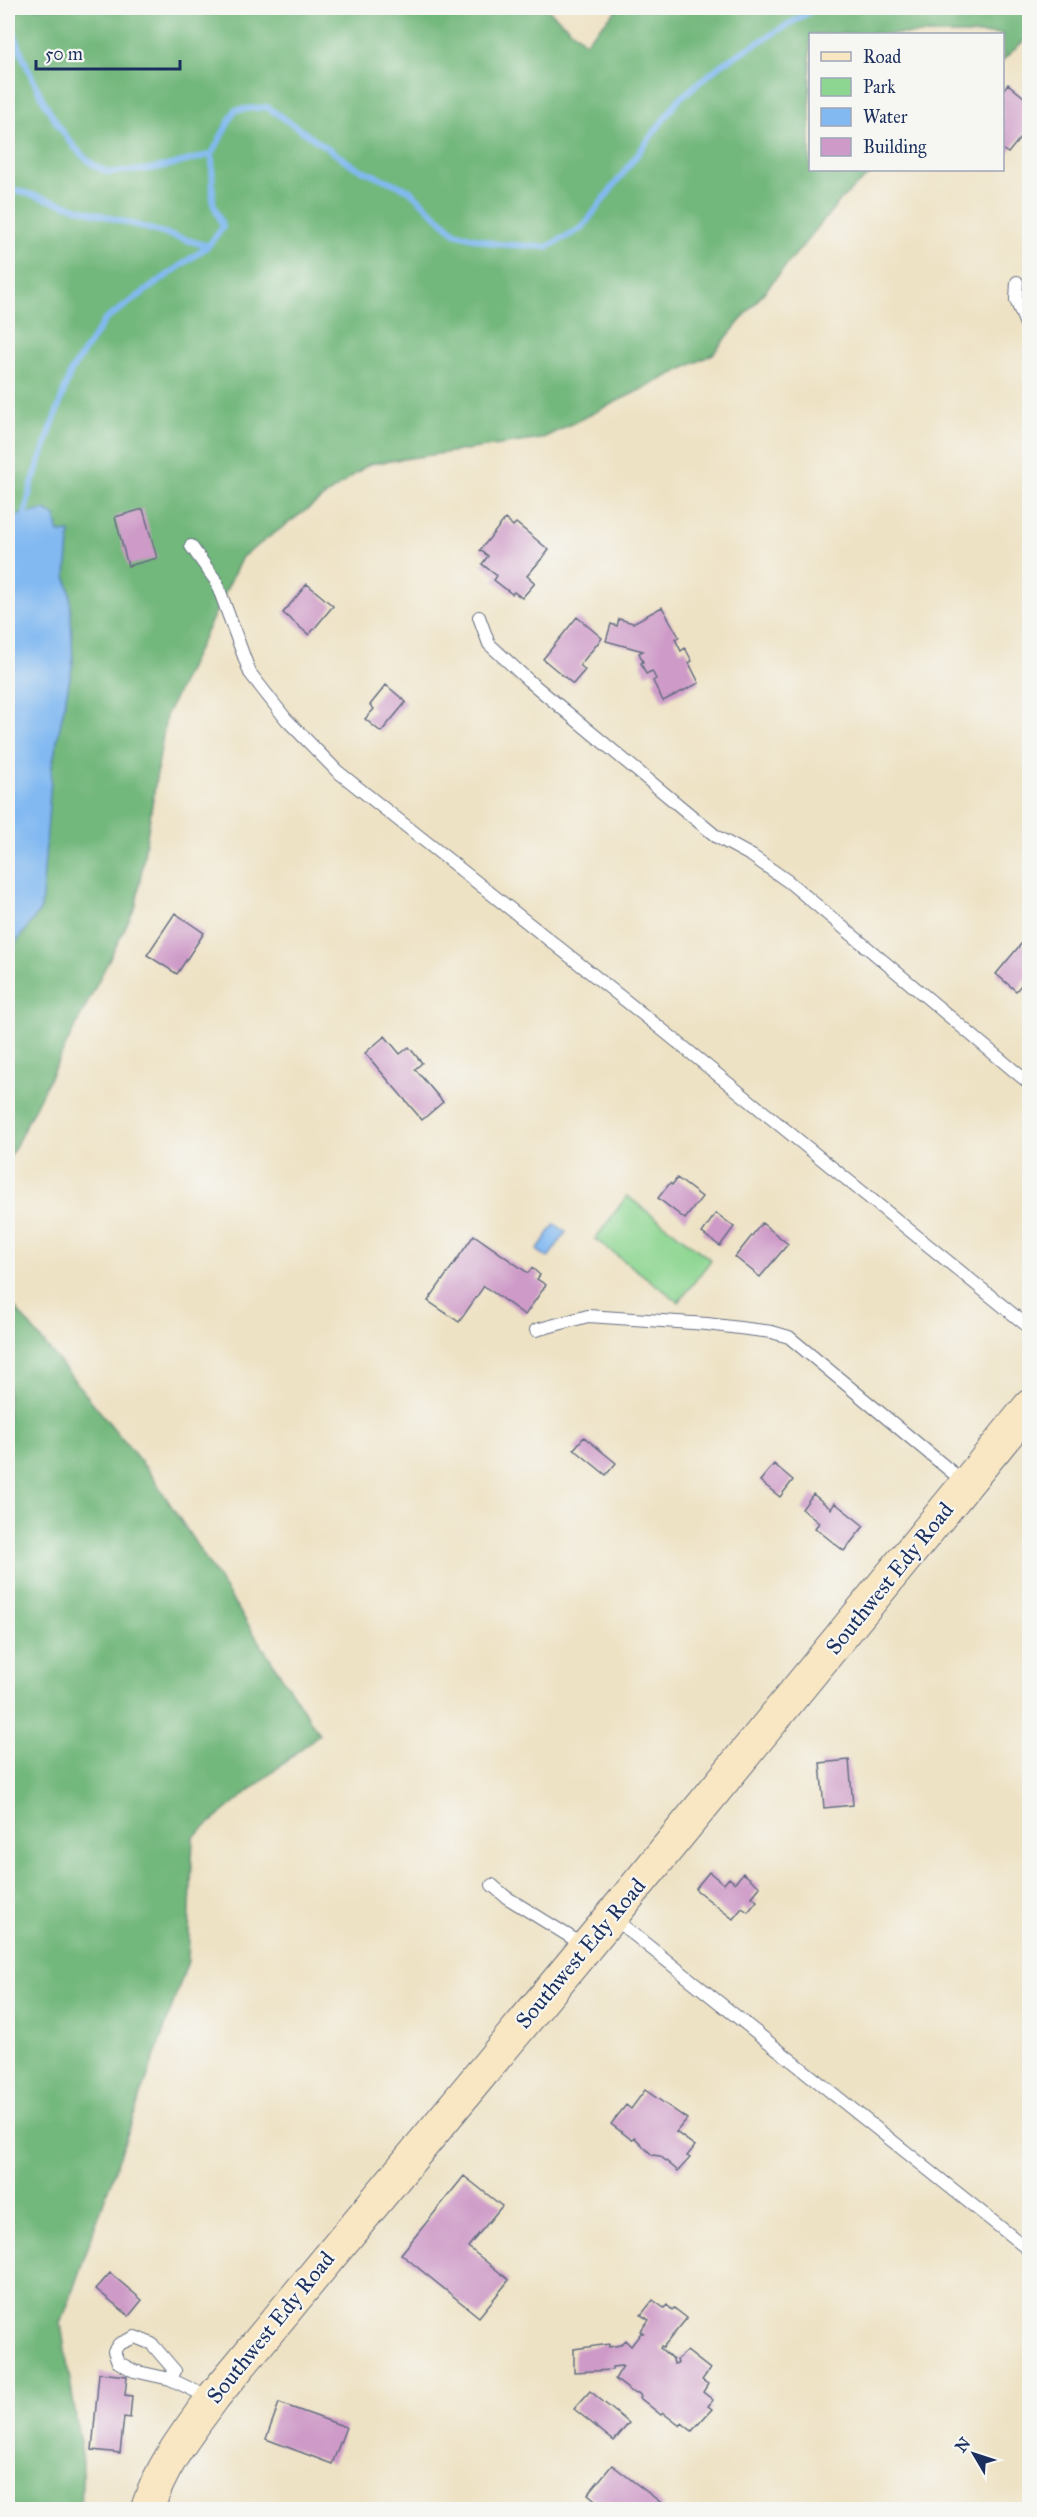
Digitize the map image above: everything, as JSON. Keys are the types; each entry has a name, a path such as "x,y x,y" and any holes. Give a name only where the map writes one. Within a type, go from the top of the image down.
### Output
{"street":[{"name":"Southwest Edy Road","path":"147,2510 170,2456 212,2399 611,1917 1029,1406"}],"lane":[{"path":"1017,282 1016,300 1029,334"},
{"path":"191,546 216,581 250,674 286,719 337,771 656,1025 1029,1329"},
{"path":"480,617 489,644 528,680 717,837 752,856 789,882 1029,1083"},
{"path":"536,1330 588,1316 707,1324 772,1332 789,1337 966,1484"},
{"path":"492,1885 506,1897 586,1947"},
{"path":"611,1917 1029,2251"},
{"path":"170,2379 175,2371 152,2344 135,2337 118,2344 114,2350 118,2362 134,2371 170,2379 212,2399"}],"green space":[{"path":"8,8 546,8 585,42 619,8 1029,8 1029,36 1004,59 1004,33 809,33 809,171 874,171 842,198 713,354 541,439 369,464 242,557 166,716 136,906 8,1161"},
{"path":"627,1196 711,1260 679,1302 595,1239"},
{"path":"8,1299 150,1473 319,1734 193,1837 188,1961 61,2324 83,2462 81,2509 8,2509"}],"water":[{"path":"45,510 55,516 59,533 70,532 66,575 70,593 73,663 52,766 41,909 8,953 8,517"},
{"path":"555,1224 566,1232 548,1258 537,1250"}],"building":[{"path":"1008,84 1030,102 1030,126 1008,153 1004,150 1004,89"},
{"path":"143,509 157,558 128,566 115,517"},
{"path":"505,519 513,526 516,523 549,550 527,576 535,583 522,598 514,592 512,594 494,580 497,576 482,564 488,556 480,550"},
{"path":"307,584 333,606 309,635 283,613"},
{"path":"662,607 679,637 675,639 681,651 685,648 692,661 689,663 699,683 663,701 653,681 656,679 652,671 646,674 641,663 643,662 639,653 643,651 606,641 611,624 617,626 619,619 633,623"},
{"path":"577,617 602,638 580,665 585,670 573,684 543,659"},
{"path":"386,685 406,702 381,732 365,719 374,709 370,705"},
{"path":"175,913 204,933 177,974 147,955"},
{"path":"1021,944 1030,950 1030,975 1016,991 996,974"},
{"path":"385,1036 400,1054 409,1047 422,1063 415,1069 443,1102 422,1120 365,1053"},
{"path":"677,1178 702,1197 685,1219 658,1198"},
{"path":"716,1213 734,1227 720,1246 702,1233"},
{"path":"762,1223 788,1244 760,1277 735,1257"},
{"path":"474,1235 528,1273 532,1268 540,1275 537,1279 546,1285 525,1315 484,1286 459,1322 428,1301"},
{"path":"584,1437 616,1463 606,1475 574,1449"},
{"path":"774,1464 793,1480 780,1497 760,1481"},
{"path":"813,1494 831,1509 835,1503 864,1526 844,1551 815,1528 819,1523 802,1509"},
{"path":"849,1760 853,1805 824,1808 820,1763"},
{"path":"709,1872 724,1884 729,1878 735,1883 743,1873 760,1887 752,1897 757,1901 748,1912 742,1908 733,1919 695,1889"},
{"path":"645,2090 687,2119 676,2132 695,2146 687,2156 690,2158 678,2171 660,2156 652,2155 634,2137 632,2140 611,2124 626,2105 631,2109"},
{"path":"464,2176 502,2206 468,2247 509,2280 479,2317 401,2254"},
{"path":"110,2273 142,2300 129,2316 96,2289"},
{"path":"653,2300 664,2308 667,2305 672,2310 674,2308 687,2318 660,2348 673,2359 674,2364 678,2363 677,2360 687,2351 710,2369 702,2380 708,2384 703,2392 713,2400 708,2406 712,2409 692,2431 682,2423 680,2426 663,2413 661,2415 640,2398 638,2393 632,2392 615,2379 623,2366 612,2367 612,2370 574,2372 574,2349 609,2344 609,2347 620,2345 625,2340 631,2346 641,2333 644,2333 640,2331 649,2320 641,2315"},
{"path":"99,2373 127,2376 125,2395 132,2396 130,2418 124,2417 120,2453 92,2450"},
{"path":"590,2391 629,2423 614,2441 574,2409"},
{"path":"279,2403 346,2427 332,2464 266,2439"},
{"path":"612,2465 664,2505 660,2510 607,2510 588,2494"}],"waterway":[{"path":"8,8 20,50 44,101 74,147 91,163 108,172 115,172 159,167 212,154"},
{"path":"27,520 25,514 31,486 71,371 105,320 208,246 223,227 213,203 212,154 235,110 267,107 355,167 409,190 455,233 496,244 547,247 582,228 679,99 722,64 816,8"},
{"path":"8,188 208,246"}]}
